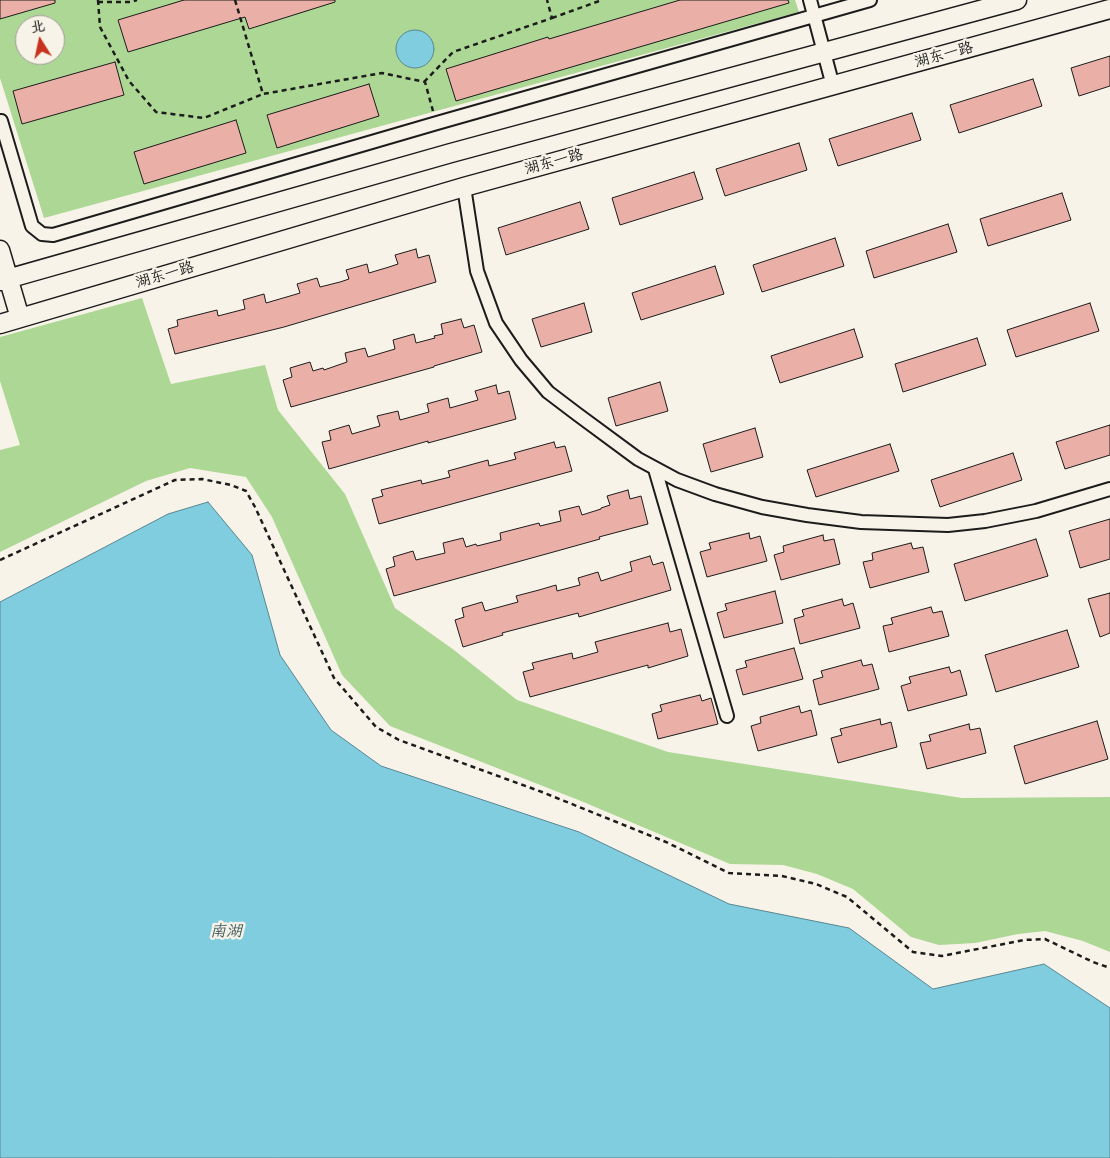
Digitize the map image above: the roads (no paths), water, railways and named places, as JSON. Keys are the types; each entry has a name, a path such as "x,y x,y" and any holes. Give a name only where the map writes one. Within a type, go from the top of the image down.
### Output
{"main road":[{"path":"4,279 460,150 1017,0"},
{"name":"湖东一路","path":"0,324 464,187 1110,9"},
{"path":"0,250 4,279 20,318"}],"street":[{"path":"810,0 833,86"},
{"path":"0,121 2,121 32,226 42,234 53,235 437,122 870,0"},
{"path":"464,187 477,271 496,323 521,360 548,392 638,459 677,480 707,492 762,507 861,522 948,525 985,521 1036,511 1110,489"},
{"path":"656,469 727,716"}],"water":[{"path":"415,30 429,35 434,49 429,63 415,68 401,63 396,49 401,35"},
{"name":"南湖","path":"208,502 252,555 280,655 331,730 381,766 579,832 729,904 849,928 933,989 1044,964 1110,1008 1110,1158 0,1158 0,602 168,514"}]}
